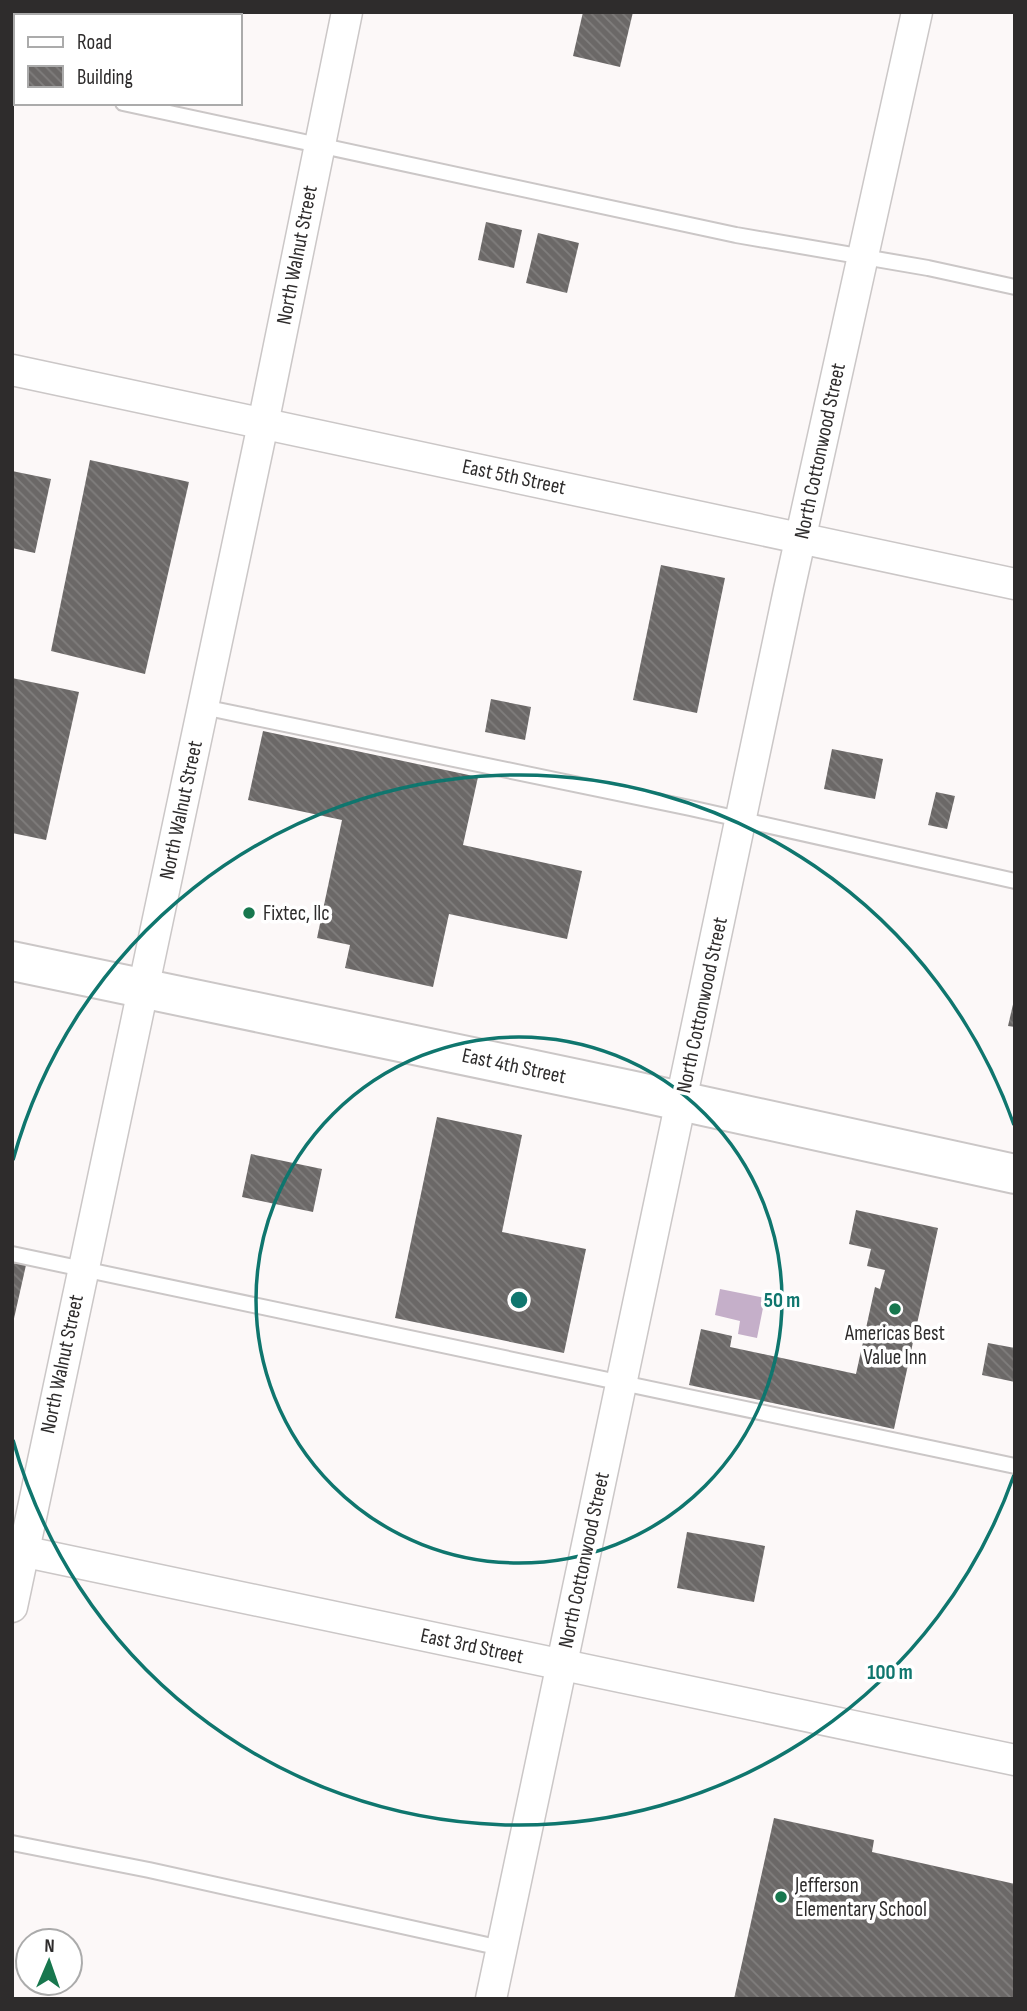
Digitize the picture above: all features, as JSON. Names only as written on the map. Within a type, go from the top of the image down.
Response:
[{"type":"main road","name":"East 4th Street","points":[[12,961],[682,1101],[1015,1174]]},
{"type":"street","name":"North Walnut Street","points":[[12,1607],[18,1550],[143,988],[347,12]]},
{"type":"street","name":"North Cottonwood Street","points":[[491,1999],[801,538],[917,12]]},
{"type":"street","name":"East 5th Street","points":[[12,370],[1015,584]]},
{"type":"street","name":"East 3rd Street","points":[[18,1550],[1015,1760]]},
{"type":"lane","points":[[132,105],[736,235],[928,268],[1015,287]]},
{"type":"lane","points":[[203,707],[741,820],[1015,881]]},
{"type":"lane","points":[[12,1254],[1015,1466]]},
{"type":"lane","points":[[12,1843],[149,1870],[501,1948]]},
{"type":"shaded area","points":[[720,1289],[765,1298],[757,1338],[738,1334],[740,1321],[715,1315]]},
{"type":"building","points":[[84,12],[176,12],[176,14]]},
{"type":"building","points":[[583,12],[633,12],[620,67],[573,56]]},
{"type":"building","points":[[486,222],[522,230],[514,268],[478,260]]},
{"type":"building","points":[[538,233],[579,243],[567,293],[526,283]]},
{"type":"building","points":[[90,460],[189,482],[145,674],[51,651]]},
{"type":"building","points":[[12,471],[51,479],[35,553],[12,548]]},
{"type":"building","points":[[661,565],[725,578],[697,713],[633,700]]},
{"type":"building","points":[[12,678],[79,692],[46,840],[12,833]]},
{"type":"building","points":[[491,699],[531,707],[525,740],[485,732]]},
{"type":"building","points":[[263,731],[478,777],[463,845],[582,871],[567,939],[449,914],[433,987],[345,968],[350,945],[317,938],[342,820],[248,800]]},
{"type":"building","points":[[832,749],[883,759],[875,799],[824,789]]},
{"type":"building","points":[[936,792],[955,796],[947,829],[928,825]]},
{"type":"building","points":[[1015,1000],[1015,1027],[1008,1026]]},
{"type":"building","points":[[437,1117],[522,1135],[502,1232],[586,1249],[564,1353],[395,1318]]},
{"type":"building","points":[[251,1154],[322,1169],[313,1212],[242,1197]]},
{"type":"building","name":"Americas Best Value Inn","points":[[856,1210],[938,1228],[894,1429],[689,1385],[701,1329],[732,1336],[730,1347],[856,1374],[875,1287],[880,1289],[885,1270],[867,1266],[871,1249],[849,1244]]},
{"type":"building","points":[[12,1263],[26,1265],[13,1323],[12,1323]]},
{"type":"building","points":[[988,1343],[1015,1348],[1015,1382],[982,1375]]},
{"type":"building","points":[[687,1532],[765,1546],[754,1602],[677,1588]]},
{"type":"building","points":[[774,1818],[874,1840],[872,1852],[1015,1884],[1015,1999],[734,1999]]},
{"type":"place","name":"Fixtec, llc","points":[[249,913]]},
{"type":"place","name":"Americas Best Value Inn","points":[[895,1309]]},
{"type":"place","name":"Jefferson Elementary School","points":[[781,1897]]}]
